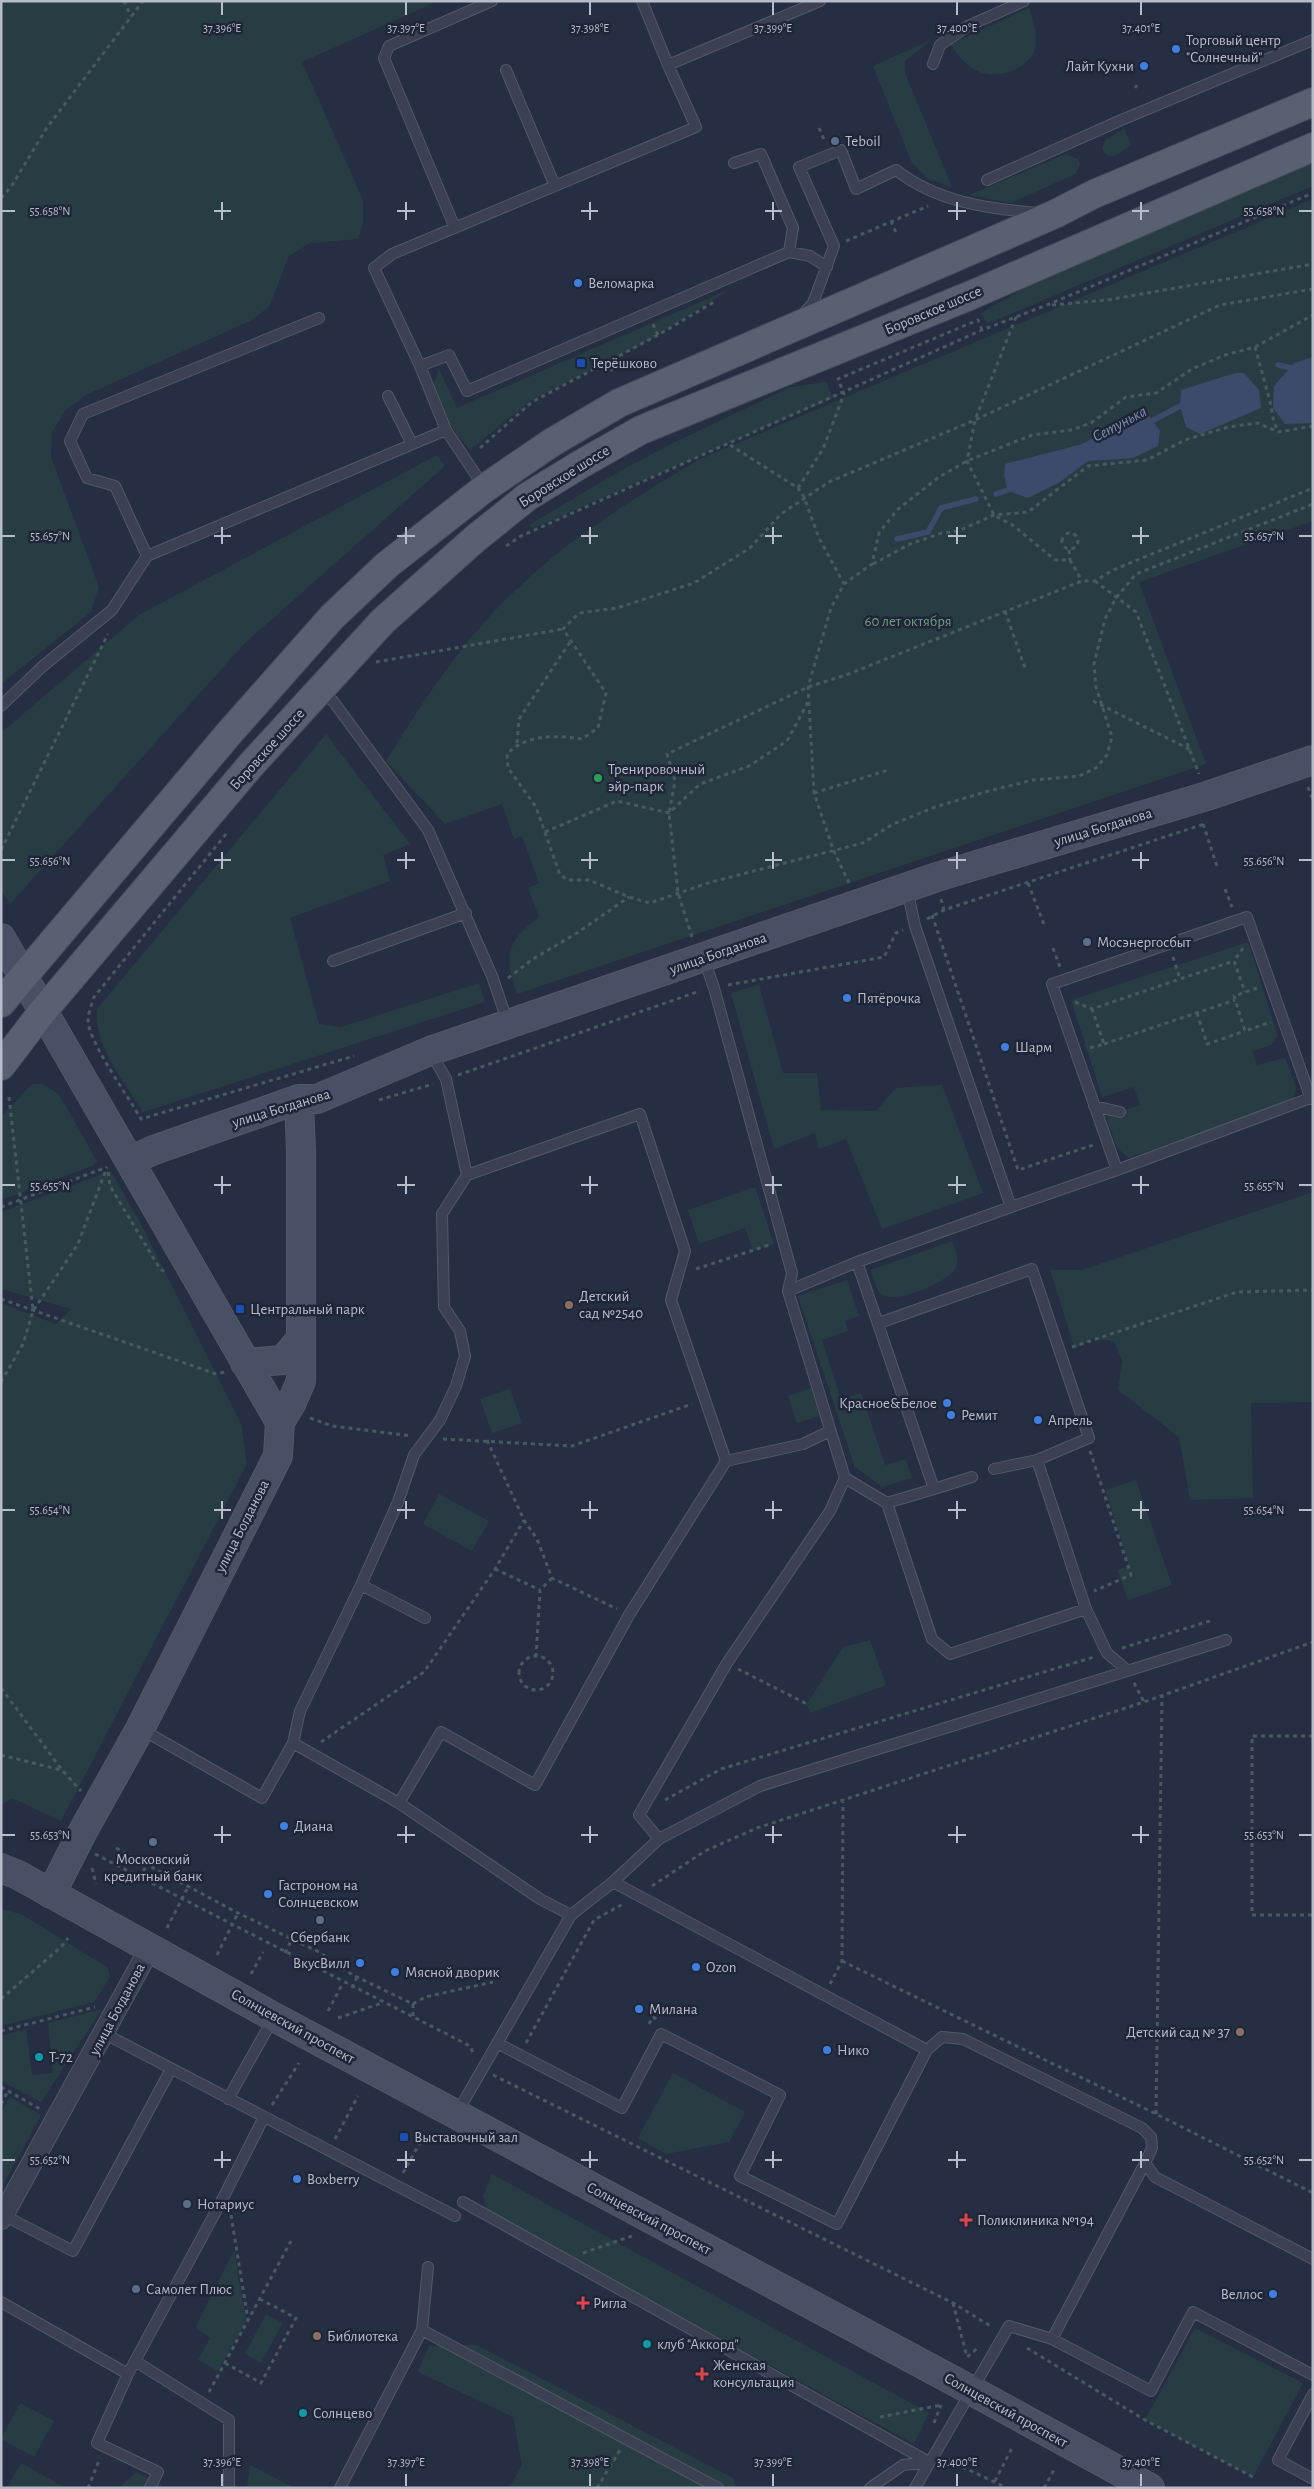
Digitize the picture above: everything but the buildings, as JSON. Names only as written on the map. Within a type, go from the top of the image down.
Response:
[{"type":"main road","points":[[1,1003],[225,739],[332,618],[387,564],[485,488],[551,443],[614,405],[1055,214],[1094,194],[1313,102]]},
{"type":"main road","name":"Боровское шоссе","points":[[1,1066],[43,1011],[252,765],[319,691],[403,602],[504,514],[552,481],[625,438],[969,296],[1313,147]]},
{"type":"street","name":"улица Богданова","points":[[119,1164],[298,1099],[317,1099],[430,1051],[508,1024],[699,950],[1207,796],[1312,768]]},
{"type":"street","points":[[1,938],[43,1011],[119,1164],[236,1367],[280,1422],[291,1404],[300,1381],[301,1152],[298,1099]]},
{"type":"street","points":[[236,1367],[283,1360],[301,1339]]},
{"type":"street","name":"улица Богданова","points":[[51,1894],[140,1728],[278,1456],[280,1422]]},
{"type":"street","name":"улица Богданова","points":[[1,1868],[18,1875],[150,1948],[105,2034],[2,2217]]},
{"type":"street","name":"Солнцевский проспект","points":[[150,1948],[274,2017],[1150,2488]]},
{"type":"lane","points":[[455,228],[384,58],[389,46],[492,1]]},
{"type":"lane","points":[[485,488],[446,430],[420,366],[374,268],[392,254],[696,127],[642,1]]},
{"type":"lane","points":[[668,65],[820,1]]},
{"type":"lane","points":[[934,64],[940,45],[968,26],[1024,1]]},
{"type":"lane","points":[[987,180],[1119,121],[1313,40]]},
{"type":"lane","points":[[506,70],[555,186]]},
{"type":"lane","points":[[784,331],[813,303],[834,246],[799,167],[841,150],[856,189],[896,170],[915,185],[948,198],[1002,210],[1055,214]]},
{"type":"lane","points":[[734,164],[761,154],[793,228],[789,252]]},
{"type":"lane","points":[[420,366],[449,355],[467,391],[789,252],[810,256],[827,267]]},
{"type":"lane","points":[[147,556],[115,486],[87,478],[70,441],[83,414],[320,318]]},
{"type":"lane","points":[[388,396],[412,444]]},
{"type":"lane","points":[[1,706],[43,666],[112,610],[147,556],[446,430]]},
{"type":"lane","points":[[319,691],[333,701],[428,830],[466,913],[496,988],[508,1024]]},
{"type":"lane","points":[[906,888],[915,926],[1011,1207]]},
{"type":"lane","points":[[333,961],[466,913]]},
{"type":"lane","points":[[788,1291],[857,1262],[1117,1170],[1312,1098],[1247,917],[1052,984],[1117,1170]]},
{"type":"lane","points":[[699,950],[714,988],[792,1273],[788,1291],[845,1478],[887,1503],[932,1639],[950,1654],[1086,1609]]},
{"type":"lane","points":[[430,1051],[446,1079],[467,1176]]},
{"type":"lane","points":[[1094,1106],[1120,1112]]},
{"type":"lane","points":[[140,1728],[262,1798],[293,1743],[300,1711],[362,1585],[398,1502],[414,1455],[440,1420],[456,1386],[465,1356],[460,1331],[444,1307],[442,1214],[467,1176],[640,1114],[685,1251],[671,1300],[726,1461]]},
{"type":"lane","points":[[857,1262],[934,1488]]},
{"type":"lane","points":[[879,1323],[1032,1269],[1089,1438],[1037,1460],[994,1469]]},
{"type":"lane","points":[[399,1803],[441,1732],[535,1785],[629,1614],[726,1461],[802,1444],[830,1431]]},
{"type":"lane","points":[[1037,1460],[1083,1595],[1086,1609],[1107,1653],[1127,1670]]},
{"type":"lane","points":[[887,1503],[972,1477]]},
{"type":"lane","points":[[659,1839],[639,1815],[727,1663],[830,1511],[845,1478]]},
{"type":"lane","points":[[362,1585],[425,1618]]},
{"type":"lane","points":[[456,2114],[571,1915],[612,1882],[659,1839],[760,1786],[1226,1640]]},
{"type":"lane","points":[[293,1743],[399,1803],[540,1899],[571,1915]]},
{"type":"lane","points":[[612,1882],[927,2050]]},
{"type":"lane","points":[[228,2099],[274,2017]]},
{"type":"lane","points":[[105,2034],[455,2216]]},
{"type":"lane","points":[[497,2043],[622,2108],[661,2034],[780,2095],[740,2176],[837,2224],[927,2050],[942,2037],[963,2039],[1142,2128],[1152,2137],[1152,2148],[1052,2339]]},
{"type":"lane","points":[[2,2217],[73,2251],[171,2069]]},
{"type":"lane","points":[[150,2488],[158,2472],[96,2443],[128,2374],[221,2202],[264,2117]]},
{"type":"lane","points":[[1145,2163],[1155,2177],[1313,2259]]},
{"type":"lane","points":[[463,2202],[870,2428],[932,2458]]},
{"type":"lane","points":[[340,2488],[422,2330],[428,2267]]},
{"type":"lane","points":[[1,2302],[128,2374]]},
{"type":"lane","points":[[915,2488],[970,2390],[1009,2326],[1052,2339],[1150,2391],[1193,2312],[1313,2375]]},
{"type":"lane","points":[[422,2330],[718,2488]]},
{"type":"lane","points":[[135,2361],[230,2420],[229,2488]]},
{"type":"lane","points":[[1313,2394],[1278,2460],[1313,2479]]},
{"type":"lane","points":[[870,2488],[903,2465],[932,2458]]},
{"type":"path","points":[[124,1],[131,16]]},
{"type":"path","points":[[1,198],[11,188],[46,129],[142,1]]},
{"type":"path","points":[[500,551],[521,536],[730,445],[982,330],[1047,305],[1313,193]]},
{"type":"path","points":[[834,246],[928,205]]},
{"type":"path","points":[[891,221],[898,235]]},
{"type":"path","points":[[1047,305],[1107,300],[1313,264]]},
{"type":"path","points":[[375,662],[563,629],[578,613],[617,608],[694,583],[750,548],[781,514],[829,482],[975,420],[1220,305],[1313,289]]},
{"type":"path","points":[[480,448],[532,402],[658,335],[717,300]]},
{"type":"path","points":[[872,564],[879,533],[897,510],[939,476],[967,461],[1032,435],[1071,430],[1091,423],[1126,397],[1156,393],[1192,369],[1224,355],[1255,347],[1313,316]]},
{"type":"path","points":[[1016,317],[975,420],[967,461],[994,516],[1014,526],[1055,560],[1070,560]]},
{"type":"path","points":[[798,488],[824,449],[844,394],[838,379],[978,320],[982,330]]},
{"type":"path","points":[[1255,347],[1274,423],[1279,432]]},
{"type":"path","points":[[607,361],[612,371]]},
{"type":"path","points":[[852,890],[833,849],[814,793],[808,702],[808,687],[831,608],[844,584],[872,564],[910,544],[942,533],[958,531],[994,516],[1028,512],[1088,466],[1147,460],[1185,440],[1228,428],[1257,423],[1279,432],[1313,426]]},
{"type":"path","points":[[730,445],[798,488],[804,497],[819,538],[844,584]]},
{"type":"path","points":[[699,950],[678,893],[669,813],[675,781],[667,754],[808,687],[846,675],[1082,581],[1095,581],[1113,570],[1138,559],[1313,488]]},
{"type":"path","points":[[563,629],[606,693],[598,728],[582,739],[565,737],[534,738],[517,744],[507,754],[508,768],[536,808],[560,875],[568,880],[589,880],[629,897],[650,903],[678,893],[833,849],[863,843],[892,824],[943,805],[1033,780],[1079,776],[1096,768],[1107,755],[1112,737],[1104,706],[1096,687],[1094,664],[1105,619],[1116,598],[1136,574],[1313,504]]},
{"type":"path","points":[[1071,532],[1077,536],[1078,542],[1075,548],[1069,550],[1063,546],[1061,540],[1065,534],[1071,532]]},
{"type":"path","points":[[1069,550],[1070,560],[1082,581]]},
{"type":"path","points":[[1095,581],[1136,612],[1199,774]]},
{"type":"path","points":[[1006,611],[1025,668]]},
{"type":"path","points":[[1,850],[108,634]]},
{"type":"path","points":[[517,744],[519,719],[570,642]]},
{"type":"path","points":[[1093,701],[1190,750]]},
{"type":"path","points":[[669,813],[700,784],[749,766],[788,741],[808,702]]},
{"type":"path","points":[[1312,768],[1308,787],[1313,800]]},
{"type":"path","points":[[814,793],[888,770]]},
{"type":"path","points":[[1299,791],[1308,787]]},
{"type":"path","points":[[545,832],[618,801],[669,813]]},
{"type":"path","points":[[371,1102],[446,1079],[705,989],[884,957],[896,933],[915,926],[932,915],[1215,820]]},
{"type":"path","points":[[1203,824],[1218,868]]},
{"type":"path","points":[[226,833],[94,997],[90,1008],[88,1026],[95,1041],[141,1119],[350,1057]]},
{"type":"path","points":[[1028,884],[1045,927]]},
{"type":"path","points":[[496,988],[533,959],[577,934],[629,897]]},
{"type":"path","points":[[932,915],[1018,1170],[1106,1141]]},
{"type":"path","points":[[1168,944],[1180,979]]},
{"type":"path","points":[[1053,948],[1062,973]]},
{"type":"path","points":[[1056,995],[1092,1008],[1234,961]]},
{"type":"path","points":[[1246,1031],[1234,996],[1270,983]]},
{"type":"path","points":[[1076,1053],[1235,1000]]},
{"type":"path","points":[[1092,1008],[1104,1044]]},
{"type":"path","points":[[1197,1013],[1207,1044],[1282,1018]]},
{"type":"path","points":[[9,1097],[19,1200],[33,1310]]},
{"type":"path","points":[[1,1207],[119,1164]]},
{"type":"path","points":[[119,1164],[110,1186],[160,1269],[168,1274]]},
{"type":"path","points":[[1,1382],[23,1344],[33,1310],[78,1244],[119,1164]]},
{"type":"path","points":[[696,1269],[774,1244]]},
{"type":"path","points":[[1060,1352],[1237,1292],[1313,1290]]},
{"type":"path","points":[[1,1300],[216,1374],[236,1367]]},
{"type":"path","points":[[308,1418],[332,1426],[426,1438],[572,1446],[705,1400]]},
{"type":"path","points":[[1083,1595],[1131,1575],[1086,1438]]},
{"type":"path","points":[[487,1440],[524,1520],[537,1538],[552,1578],[629,1614]]},
{"type":"path","points":[[308,1751],[424,1672],[495,1569],[524,1520]]},
{"type":"path","points":[[495,1569],[540,1590]]},
{"type":"path","points":[[536,1657],[540,1590],[552,1578]]},
{"type":"path","points":[[639,1815],[721,1769],[1213,1620]]},
{"type":"path","points":[[757,1828],[843,1802],[1144,1702],[1313,1642]]},
{"type":"path","points":[[529,1656],[536,1657],[543,1657],[549,1662],[553,1675],[545,1687],[538,1690],[525,1686],[518,1674],[523,1661],[529,1656]]},
{"type":"path","points":[[727,1663],[807,1704]]},
{"type":"path","points":[[1127,1670],[1144,1702]]},
{"type":"path","points":[[1,1688],[62,1770],[82,1791]]},
{"type":"path","points":[[1156,2114],[1162,1695]]},
{"type":"path","points":[[1313,1736],[1252,1736],[1252,1915],[1313,1915]]},
{"type":"path","points":[[1,1755],[62,1770]]},
{"type":"path","points":[[824,1995],[842,1961],[843,1802]]},
{"type":"path","points":[[116,1848],[238,1913],[321,1953],[335,1965],[413,2004]]},
{"type":"path","points":[[94,1854],[352,1988],[470,2046],[482,2069],[953,2303],[1145,2420],[1253,2478]]},
{"type":"path","points":[[140,1878],[147,1865]]},
{"type":"path","points":[[167,1928],[188,1887]]},
{"type":"path","points":[[217,1955],[238,1913]]},
{"type":"path","points":[[1,1999],[62,1946],[68,1938]]},
{"type":"path","points":[[285,1953],[292,1939]]},
{"type":"path","points":[[251,1974],[262,1952]]},
{"type":"path","points":[[842,1961],[1313,2193]]},
{"type":"path","points":[[352,1988],[357,1977]]},
{"type":"path","points":[[413,2004],[425,1997],[493,1982]]},
{"type":"path","points":[[328,2011],[343,1983]]},
{"type":"path","points":[[338,2018],[383,2003]]},
{"type":"path","points":[[413,2004],[414,2019]]},
{"type":"path","points":[[1,2031],[99,2006]]},
{"type":"path","points":[[264,2117],[298,2063]]},
{"type":"path","points":[[1,2087],[45,2112]]},
{"type":"path","points":[[1,2104],[8,2091]]},
{"type":"path","points":[[329,2150],[358,2096]]},
{"type":"path","points":[[397,2186],[426,2132]]},
{"type":"path","points":[[230,2207],[248,2320]]},
{"type":"path","points":[[566,2260],[632,2236]]},
{"type":"path","points":[[203,2402],[291,2241]]},
{"type":"path","points":[[225,2363],[261,2383],[296,2318],[260,2299]]},
{"type":"path","points":[[953,2303],[967,2357]]},
{"type":"path","points":[[870,2428],[876,2418],[941,2405],[932,2428]]},
{"type":"path","points":[[597,2488],[626,2439]]},
{"type":"path","points":[[88,2488],[105,2447]]},
{"type":"path","points":[[995,2481],[1012,2448]]},
{"type":"path","points":[[932,2458],[995,2481],[1008,2488]]},
{"type":"path","points":[[1044,2488],[1054,2470]]},
{"type":"green space","points":[[1,1],[438,1],[302,62],[363,200],[363,223],[358,239],[310,243],[289,256],[269,307],[250,321],[86,395],[65,411],[52,432],[51,457],[99,587],[91,612],[1,684]]},
{"type":"green space","points":[[1029,8],[1036,44],[1031,57],[1021,66],[1000,74],[981,72],[964,62],[951,44]]},
{"type":"green space","points":[[931,40],[905,61],[905,73],[952,187],[928,179],[912,163],[873,66]]},
{"type":"green space","points":[[1124,128],[1131,145],[1115,155],[1108,155],[1102,147],[1106,140]]},
{"type":"green space","points":[[1066,154],[1078,159],[1080,165],[1075,174],[1011,203],[969,195]]},
{"type":"green space","points":[[1313,159],[1313,186],[987,324],[981,313],[1039,280]]},
{"type":"green space","name":"60 лет октября","points":[[1313,199],[1313,521],[1139,582],[1206,764],[517,994],[510,970],[510,951],[519,935],[539,917],[528,888],[539,883],[522,836],[514,839],[502,804],[445,824],[386,761],[446,670],[480,628],[517,589],[583,534],[629,502],[702,458]]},
{"type":"green space","points":[[732,288],[653,338],[530,401],[470,450],[447,419],[438,401],[434,384],[439,369],[457,408]]},
{"type":"green space","points":[[826,382],[833,398],[533,528],[529,525],[620,471],[673,443],[791,387]]},
{"type":"green space","points":[[437,455],[445,466],[245,643],[10,904],[1,890],[1,733],[139,615]]},
{"type":"green space","points":[[326,734],[410,844],[383,855],[390,881],[290,918],[319,1024],[341,1027],[479,983],[485,1002],[143,1112],[119,1076],[105,1049],[97,1022],[97,1009]]},
{"type":"green space","points":[[1248,942],[1278,1036],[1271,1045],[1252,1051],[1257,1065],[1285,1058],[1296,1088],[1293,1101],[1129,1158],[1117,1148],[1106,1116],[1140,1105],[1134,1087],[1102,1097],[1071,1000]]},
{"type":"green space","points":[[759,985],[783,1073],[817,1073],[821,1110],[876,1111],[896,1088],[942,1085],[983,1193],[882,1229],[846,1139],[819,1149],[815,1133],[774,1149],[731,993]]},
{"type":"green space","points":[[32,1084],[42,1084],[58,1093],[97,1161],[92,1166],[1,1200],[1,1117]]},
{"type":"green space","points":[[111,1171],[142,1226],[241,1424],[247,1464],[61,1821],[12,1798],[1,1805],[1,1303],[56,1324],[71,1309],[1,1289],[1,1212]]},
{"type":"green space","points":[[755,1187],[774,1244],[753,1251],[745,1228],[699,1244],[688,1210]]},
{"type":"green space","points":[[1313,1192],[1313,1402],[1251,1403],[1253,1498],[1190,1500],[1179,1437],[1118,1390],[1122,1361],[1114,1341],[1092,1339],[1075,1349],[1050,1270],[1082,1270]]},
{"type":"green space","points":[[952,1241],[957,1254],[957,1265],[951,1274],[931,1286],[907,1295],[885,1296],[879,1292],[871,1270]]},
{"type":"green space","points":[[847,1280],[859,1316],[845,1321],[848,1331],[822,1340],[841,1400],[861,1393],[885,1465],[906,1459],[912,1478],[882,1487],[855,1467],[798,1296]]},
{"type":"green space","points":[[811,1388],[820,1416],[797,1423],[788,1396]]},
{"type":"green space","points":[[510,1389],[522,1423],[492,1433],[480,1399]]},
{"type":"green space","points":[[1136,1480],[1172,1585],[1128,1600],[1117,1570],[1129,1566],[1106,1490]]},
{"type":"green space","points":[[439,1494],[489,1521],[472,1551],[423,1524]]},
{"type":"green space","points":[[870,1640],[886,1685],[810,1713],[807,1704],[843,1647]]},
{"type":"green space","points":[[1,1909],[21,1914],[108,1968],[110,1977],[94,2002],[1,2026]]},
{"type":"green space","points":[[102,2009],[41,2102],[1,2081],[1,2036],[26,2029],[32,2075],[53,2073],[48,2023]]},
{"type":"green space","points":[[673,2073],[745,2112],[729,2142],[666,2154],[638,2138]]},
{"type":"green space","points":[[10,2097],[41,2115],[1,2189],[1,2112]]},
{"type":"green space","points":[[492,2174],[929,2413],[914,2444],[487,2211],[483,2196]]},
{"type":"green space","points":[[234,2251],[246,2321],[218,2371],[198,2360],[210,2338],[196,2327]]},
{"type":"green space","points":[[266,2314],[283,2323],[261,2363],[245,2354]]},
{"type":"green space","points":[[1195,2328],[1303,2383],[1253,2477],[1145,2420]]},
{"type":"green space","points":[[477,2345],[733,2478],[736,2488],[509,2488],[522,2465],[513,2417],[418,2372],[429,2346]]},
{"type":"green space","points":[[20,2403],[54,2421],[34,2457],[1,2439]]},
{"type":"green space","points":[[21,2463],[66,2488],[7,2488]]},
{"type":"green space","points":[[250,2465],[295,2488],[247,2488]]},
{"type":"green space","points":[[136,2472],[162,2485],[161,2488],[119,2488]]},
{"type":"water","points":[[1313,357],[1313,423],[1285,424],[1273,408],[1274,386],[1294,363]]},
{"type":"water","points":[[1235,373],[1244,373],[1259,390],[1261,408],[1200,434],[1186,427],[1180,406],[1181,390]]},
{"type":"water","points":[[1148,414],[1160,431],[1158,446],[1133,458],[1088,461],[1060,482],[1028,498],[1008,491],[1004,475],[1005,464],[1082,444],[1130,419]]},
{"type":"waterway","name":"Сетунька","points":[[1278,365],[1296,369]]},
{"type":"waterway","name":"Сетунька","points":[[1148,423],[1180,406],[1186,405]]},
{"type":"waterway","name":"Сетунька","points":[[996,494],[1014,488]]},
{"type":"waterway","name":"Сетунька","points":[[897,539],[928,532],[941,508],[976,499]]},
{"type":"place","name":"Торговый центр \"Солнечный\"","points":[[1176,49]]},
{"type":"place","name":"Лайт Кухни","points":[[1144,66]]},
{"type":"place","name":"Teboil","points":[[835,141]]},
{"type":"place","name":"Веломарка","points":[[578,283]]},
{"type":"place","name":"Терёшково","points":[[581,363]]},
{"type":"place","name":"Тренировочный эйр-парк","points":[[598,778]]},
{"type":"place","name":"Мосэнергосбыт","points":[[1087,942]]},
{"type":"place","name":"Пятёрочка","points":[[847,998]]},
{"type":"place","name":"Шарм","points":[[1005,1047]]},
{"type":"place","name":"Детский сад №2540","points":[[569,1305]]},
{"type":"place","name":"Центральный парк","points":[[240,1309]]},
{"type":"place","name":"Красное&Белое","points":[[947,1403]]},
{"type":"place","name":"Ремит","points":[[951,1415]]},
{"type":"place","name":"Апрель","points":[[1038,1420]]},
{"type":"place","name":"Диана","points":[[284,1826]]},
{"type":"place","name":"Московский кредитный банк","points":[[153,1842]]},
{"type":"place","name":"Гастроном на Солнцевском","points":[[268,1894]]},
{"type":"place","name":"Сбербанк","points":[[320,1920]]},
{"type":"place","name":"ВкусВилл","points":[[360,1963]]},
{"type":"place","name":"Ozon","points":[[696,1967]]},
{"type":"place","name":"Мясной дворик","points":[[395,1972]]},
{"type":"place","name":"Милана","points":[[639,2009]]},
{"type":"place","name":"Детский сад № 37","points":[[1240,2032]]},
{"type":"place","name":"Нико","points":[[827,2050]]},
{"type":"place","name":"Т-72","points":[[39,2057]]},
{"type":"place","name":"Выставочный зал","points":[[404,2137]]},
{"type":"place","name":"Boxberry","points":[[297,2179]]},
{"type":"place","name":"Нотариус","points":[[187,2204]]},
{"type":"place","name":"Поликлиника №194","points":[[966,2220]]},
{"type":"place","name":"Самолет Плюс","points":[[136,2289]]},
{"type":"place","name":"Веллос","points":[[1273,2294]]},
{"type":"place","name":"Ригла","points":[[583,2303]]},
{"type":"place","name":"Библиотека","points":[[317,2336]]},
{"type":"place","name":"клуб \"Аккорд\"","points":[[647,2344]]},
{"type":"place","name":"Женская консультация","points":[[702,2374]]},
{"type":"place","name":"Солнцево","points":[[303,2413]]}]
